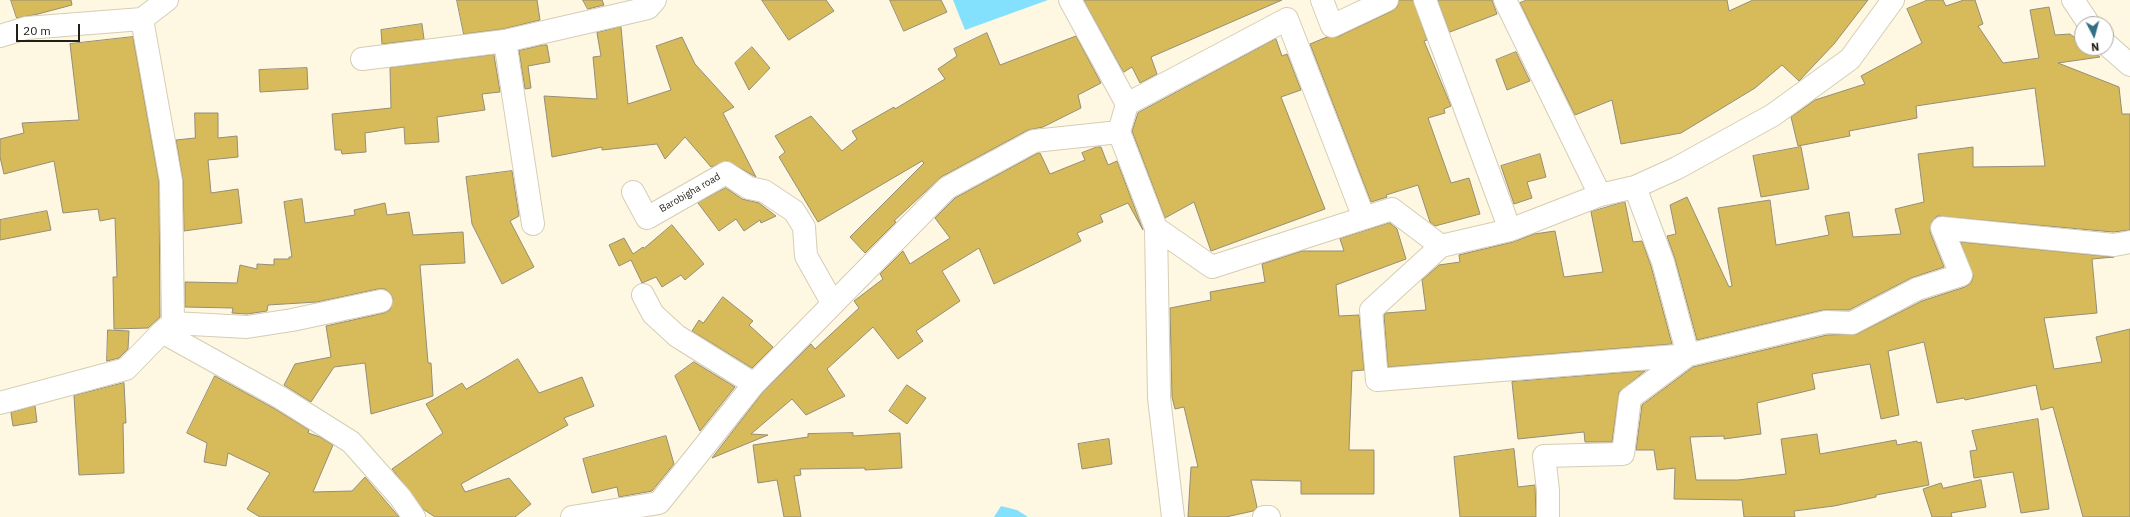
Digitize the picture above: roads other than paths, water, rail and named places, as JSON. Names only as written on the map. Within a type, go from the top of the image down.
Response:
[{"type":"street","points":[[0,36],[26,28],[142,19],[167,0]]},
{"type":"street","points":[[362,59],[505,40],[648,8],[655,0]]},
{"type":"street","points":[[1070,0],[1126,104],[1119,132],[1156,228],[1159,398],[1173,517]]},
{"type":"street","points":[[1322,0],[1332,26],[1387,0]]},
{"type":"street","points":[[1425,0],[1510,230]]},
{"type":"street","points":[[1505,0],[1600,196]]},
{"type":"street","points":[[1894,0],[1850,59],[1772,114],[1677,168],[1635,187],[1600,196],[1510,230],[1441,246],[1371,310],[1377,380],[1688,355],[1826,322],[1852,323],[1917,288],[1961,275],[1942,228],[2114,244],[2130,242]]},
{"type":"street","points":[[2073,0],[2084,16]]},
{"type":"street","points":[[142,19],[171,181],[168,328]]},
{"type":"street","points":[[1126,104],[1287,19],[1364,218]]},
{"type":"street","points":[[505,40],[533,224]]},
{"type":"street","points":[[2114,51],[2130,65]]},
{"type":"street","points":[[572,517],[659,503],[754,384],[947,188],[1034,141],[1119,132]]},
{"type":"street","name":"Barobigha road","points":[[633,192],[647,218],[726,173],[749,188],[764,191],[794,211],[804,227],[806,256],[833,304]]},
{"type":"street","points":[[1635,187],[1663,262],[1688,355]]},
{"type":"street","points":[[1156,228],[1212,268],[1392,209],[1441,246]]},
{"type":"street","points":[[643,295],[653,314],[677,336],[754,384]]},
{"type":"street","points":[[0,403],[126,369],[168,328],[247,327],[292,320],[381,301]]},
{"type":"street","points":[[168,328],[351,442],[400,497],[414,517]]},
{"type":"street","points":[[1548,517],[1548,490],[1544,456],[1622,454],[1630,398],[1688,355]]},
{"type":"street","points":[[1264,517],[1269,517]]},
{"type":"water","points":[[953,0],[1048,0],[965,30]]},
{"type":"water","points":[[1001,506],[1017,510],[1028,517],[994,517]]}]
